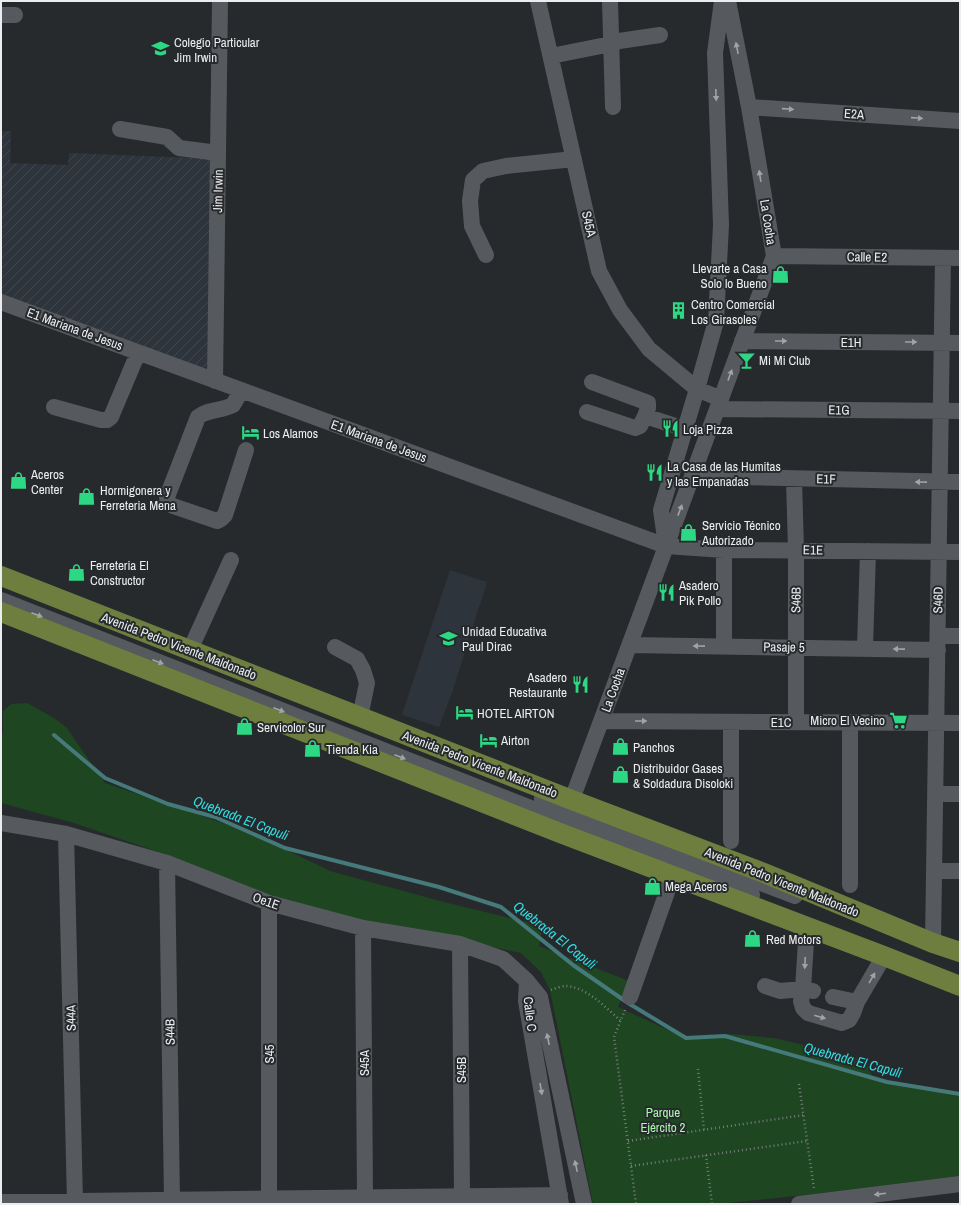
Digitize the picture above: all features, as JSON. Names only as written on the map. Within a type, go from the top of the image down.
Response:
[{"type":"main road","name":"Avenida Pedro Vicente Maldonado","points":[[1,576],[360,717],[566,816],[673,875],[960,986]]},
{"type":"main road","name":"Avenida Pedro Vicente Maldonado","points":[[1,612],[566,816],[770,876],[960,952]]},
{"type":"street","name":"Jim Irwin","points":[[215,381],[220,1]]},
{"type":"street","name":"S45A","points":[[538,1],[600,271],[620,310],[649,349],[697,389],[719,404]]},
{"type":"street","points":[[610,1],[613,108]]},
{"type":"street","name":"La Cocha","points":[[666,546],[661,510],[716,321],[721,225],[715,53],[722,1]]},
{"type":"street","name":"La Cocha","points":[[566,816],[774,256],[749,107],[728,1]]},
{"type":"street","points":[[551,56],[611,44],[619,41],[660,35]]},
{"type":"street","name":"E2A","points":[[749,107],[960,121]]},
{"type":"street","points":[[120,129],[167,137],[179,148],[218,153]]},
{"type":"street","points":[[486,255],[472,226],[470,201],[473,180],[483,170],[506,166],[574,159]]},
{"type":"street","name":"Calle E2","points":[[774,256],[960,258]]},
{"type":"street","name":"S46D","points":[[933,942],[944,258]]},
{"type":"street","name":"E1 Mariana de Jesus","points":[[1,302],[666,546]]},
{"type":"street","name":"E1H","points":[[742,341],[960,343]]},
{"type":"street","points":[[54,407],[101,420],[107,420],[111,417],[138,353]]},
{"type":"street","points":[[587,412],[635,428],[640,426],[648,408],[648,404],[643,400],[592,382]]},
{"type":"street","points":[[241,391],[233,405],[219,410],[202,413],[198,417],[167,496],[168,502],[173,506],[217,521],[221,519],[225,515],[246,450]]},
{"type":"street","name":"E1G","points":[[719,404],[960,411]]},
{"type":"street","points":[[645,416],[685,429]]},
{"type":"street","name":"E1F","points":[[692,476],[960,482]]},
{"type":"street","name":"S46B","points":[[794,479],[796,550],[796,722]]},
{"type":"street","name":"E1E","points":[[666,546],[724,550],[960,552]]},
{"type":"street","points":[[724,550],[724,646]]},
{"type":"street","points":[[865,648],[868,551]]},
{"type":"street","points":[[190,650],[231,560]]},
{"type":"street","points":[[1,585],[960,978]]},
{"type":"street","points":[[1,600],[566,816],[834,911],[960,962]]},
{"type":"street","name":"Pasaje 5","points":[[630,645],[865,648],[938,643],[960,636]]},
{"type":"street","points":[[335,647],[357,659],[363,670],[367,683],[360,717]]},
{"type":"street","name":"E1C","points":[[602,721],[960,723]]},
{"type":"street","points":[[731,722],[731,841]]},
{"type":"street","points":[[850,722],[850,885]]},
{"type":"street","points":[[936,794],[960,794]]},
{"type":"street","name":"Oe1E","points":[[1,823],[66,834],[167,863],[269,903],[363,928],[460,944],[503,960],[527,981]]},
{"type":"street","name":"S44A","points":[[66,834],[75,1201]]},
{"type":"street","name":"S44B","points":[[167,863],[172,1200]]},
{"type":"street","points":[[934,871],[960,872]]},
{"type":"street","points":[[630,997],[673,875]]},
{"type":"street","name":"S45","points":[[269,903],[269,1201]]},
{"type":"street","points":[[806,926],[808,990],[801,1001],[808,1013],[842,1023],[849,1020],[884,956]]},
{"type":"street","name":"S45A","points":[[363,928],[365,1197]]},
{"type":"street","name":"S45B","points":[[460,944],[462,1196]]},
{"type":"street","name":"Calle C","points":[[527,981],[540,997],[584,1204]]},
{"type":"street","name":"Calle C","points":[[527,981],[526,1001],[560,1199]]},
{"type":"street","points":[[765,986],[780,991],[808,990]]},
{"type":"street","points":[[833,997],[858,1002]]},
{"type":"street","points":[[807,1203],[908,1197],[960,1184]]},
{"type":"street","points":[[1,1202],[172,1200],[269,1201],[365,1197],[462,1196],[560,1199]]},
{"type":"path","points":[[540,997],[550,990],[565,986],[577,988],[592,997],[621,1021]]},
{"type":"path","points":[[623,1015],[614,1037],[636,1204]]},
{"type":"path","points":[[698,1069],[704,1130]]},
{"type":"path","points":[[799,1084],[807,1142],[807,1203]]},
{"type":"path","points":[[628,1141],[804,1115]]},
{"type":"path","points":[[631,1166],[807,1142]]},
{"type":"path","points":[[706,1155],[712,1204]]},
{"type":"shaded area","points":[[1,131],[11,131],[10,163],[68,165],[69,153],[218,159],[215,381],[1,302]]},
{"type":"shaded area","name":"Unidad Educativa Paul Dirac","points":[[450,570],[487,582],[452,693],[439,727],[402,715]]},
{"type":"green space","name":"Parque Ejército 2","points":[[27,703],[54,718],[66,727],[105,783],[252,833],[330,871],[444,902],[543,926],[539,946],[629,981],[618,1007],[686,1038],[730,1034],[774,1038],[866,1060],[873,1078],[960,1094],[960,1176],[718,1204],[593,1204],[550,990],[541,972],[521,953],[366,921],[272,899],[170,856],[74,823],[1,803],[1,734],[3,733],[3,711],[11,704]]},
{"type":"waterway","name":"Quebrada El Capuli","points":[[54,735],[105,778],[168,804],[215,817],[285,848],[439,887],[501,907],[573,965],[628,1003],[686,1038],[725,1036],[887,1082],[960,1094]]},
{"type":"place","name":"Colegio Particular Jim Irwin","points":[[161,49]]},
{"type":"place","name":"Llevarte a Casa Solo lo Bueno","points":[[780,275]]},
{"type":"place","name":"Centro Comercial Los Girasoles","points":[[678,311]]},
{"type":"place","name":"Mi Mi Club","points":[[746,360]]},
{"type":"place","name":"Loja Pizza","points":[[670,429]]},
{"type":"place","name":"Los Alamos","points":[[250,433]]},
{"type":"place","name":"La Casa de las Humitas y las Empanadas","points":[[654,473]]},
{"type":"place","name":"Aceros Center","points":[[18,481]]},
{"type":"place","name":"Hormigonera y Ferreteria Mena","points":[[87,497]]},
{"type":"place","name":"Servicio Técnico Autorizado","points":[[689,532]]},
{"type":"place","name":"Ferreteria El Constructor","points":[[77,572]]},
{"type":"place","name":"Asadero Pik Pollo","points":[[666,592]]},
{"type":"place","name":"Unidad Educativa Paul Dirac","points":[[449,638]]},
{"type":"place","name":"Asadero Restaurante","points":[[580,684]]},
{"type":"place","name":"HOTEL AIRTON","points":[[464,713]]},
{"type":"place","name":"Micro El Vecino","points":[[898,720]]},
{"type":"place","name":"Servicolor Sur","points":[[244,727]]},
{"type":"place","name":"Airton","points":[[488,740]]},
{"type":"place","name":"Panchos","points":[[620,747]]},
{"type":"place","name":"Tienda Kia","points":[[313,749]]},
{"type":"place","name":"Distribuidor Gases & Soldadura Disoloki","points":[[620,775]]},
{"type":"place","name":"Mega Aceros","points":[[652,886]]},
{"type":"place","name":"Red Motors","points":[[753,939]]}]
